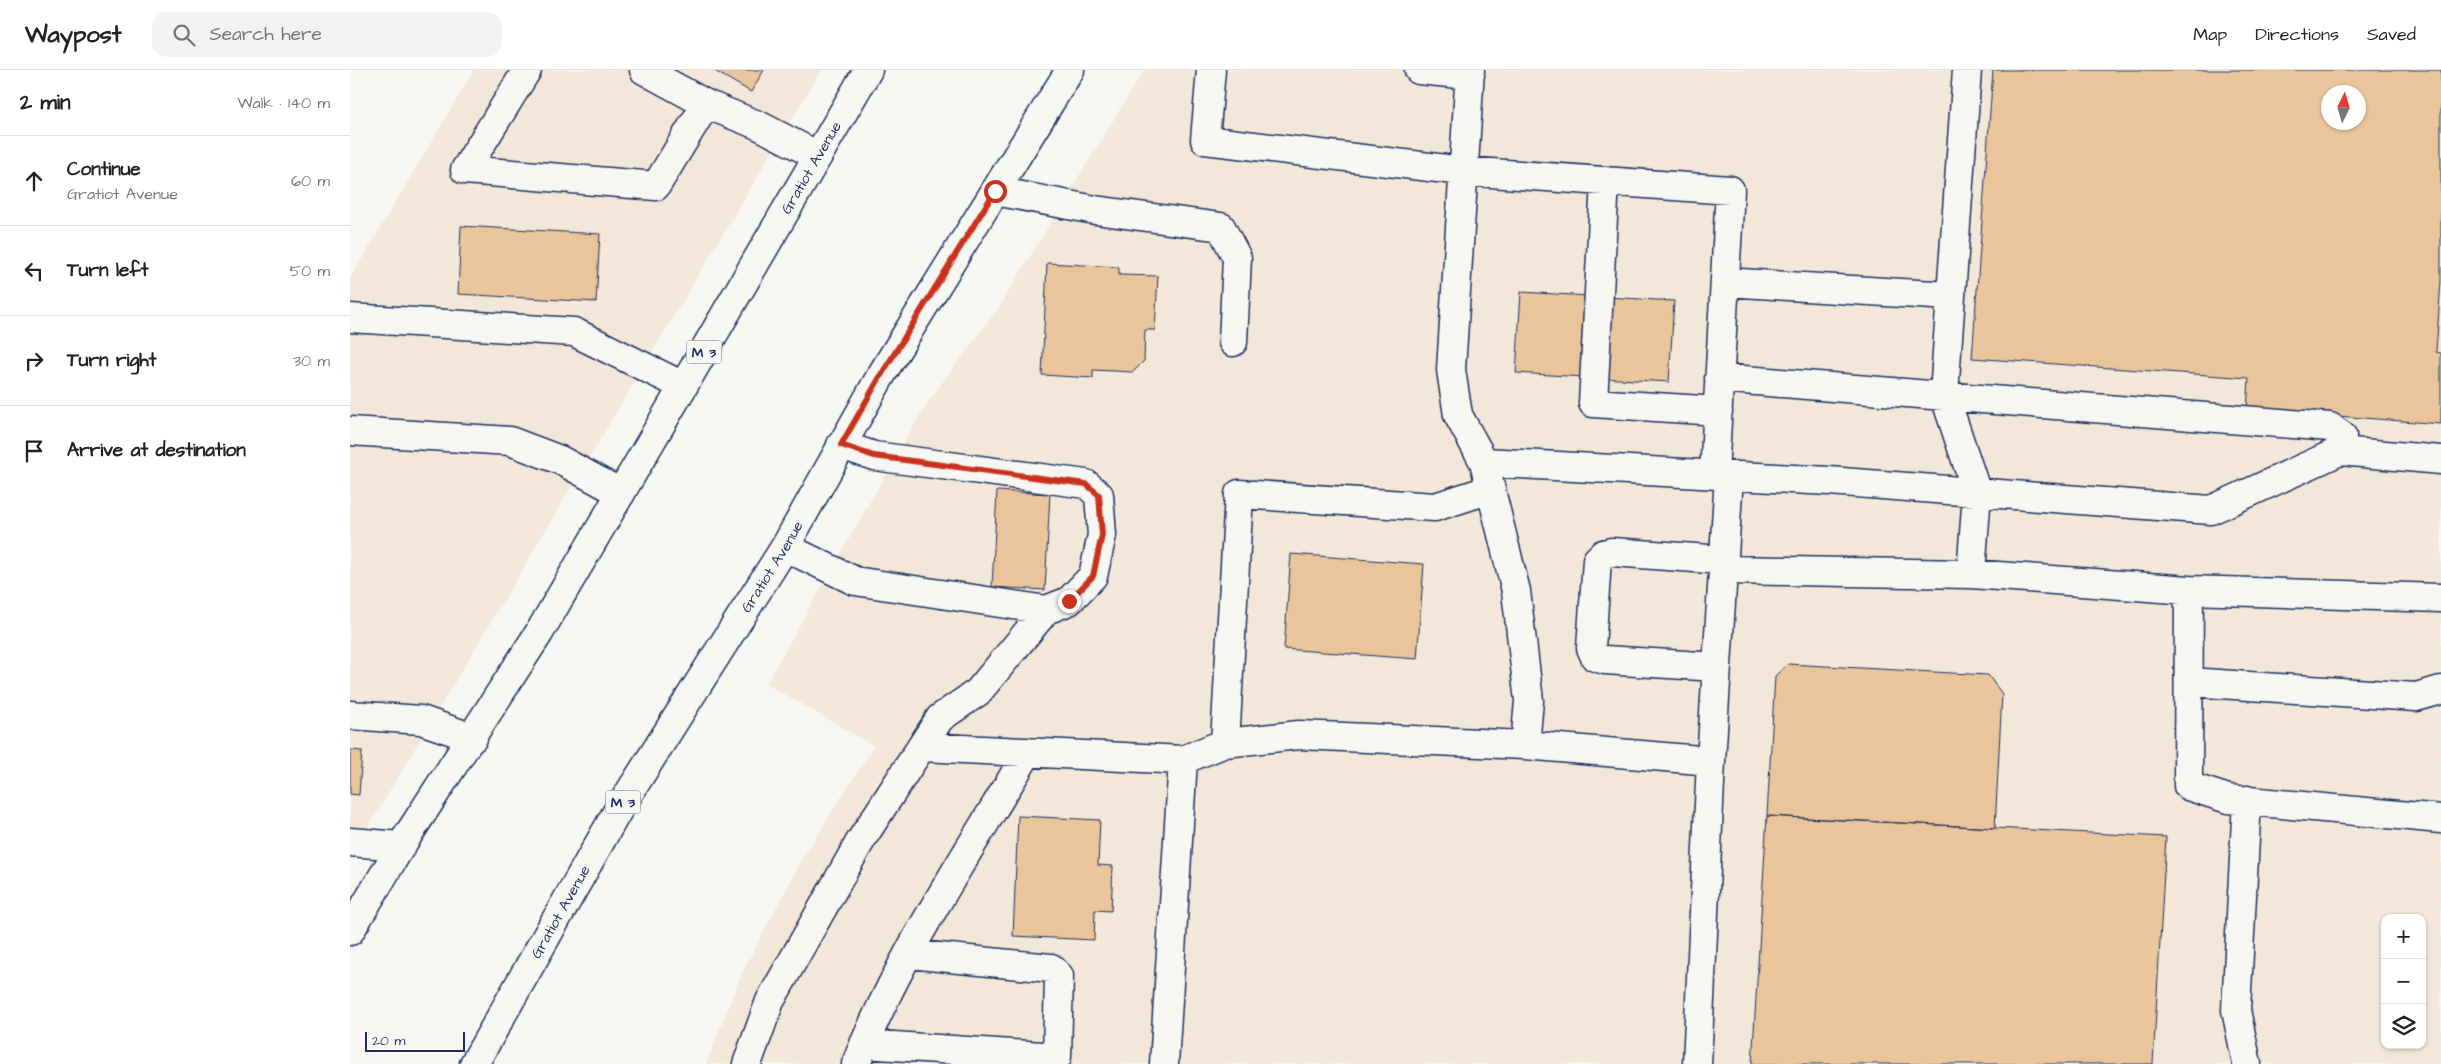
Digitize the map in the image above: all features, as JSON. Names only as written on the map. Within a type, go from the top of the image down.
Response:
[{"type":"main road","points":[[527,70],[465,170],[656,186],[706,104]]},
{"type":"main road","points":[[644,70],[706,104],[760,126],[818,156]]},
{"type":"main road","name":"Gratiot Avenue","points":[[350,930],[401,846],[473,738],[539,633],[868,70]]},
{"type":"main road","name":"Gratiot Avenue","points":[[474,1064],[617,812],[785,547],[880,377],[1070,70]]},
{"type":"main road","points":[[1211,70],[1205,140],[1462,171],[1730,190],[1718,411],[1723,565],[1711,761],[1697,1064]]},
{"type":"main road","points":[[1419,70],[1470,72],[1462,171],[1451,370],[1458,414],[1484,462],[1516,591],[1529,701],[1525,745]]},
{"type":"main road","points":[[1967,70],[1944,394],[1976,493],[1971,574]]},
{"type":"main road","points":[[1605,181],[1593,403],[1718,411]]},
{"type":"main road","points":[[995,191],[1095,210],[1221,227],[1237,258],[1232,342]]},
{"type":"main road","points":[[1725,282],[1950,296]]},
{"type":"main road","points":[[350,318],[574,332],[683,386]]},
{"type":"main road","points":[[1719,378],[1944,394],[2330,427],[2342,436],[2340,451]]},
{"type":"main road","points":[[350,432],[510,441],[560,460],[621,493]]},
{"type":"main road","points":[[748,1064],[770,1002],[861,840],[940,718],[978,692],[1046,610],[1069,601],[1093,576],[1102,535],[1099,495],[1086,484],[874,456],[841,445]]},
{"type":"main road","points":[[1484,462],[1721,475],[2211,510],[2340,451],[2441,460]]},
{"type":"main road","points":[[1226,743],[1239,494],[1435,507],[1491,489]]},
{"type":"main road","points":[[785,547],[855,581],[1046,610]]},
{"type":"main road","points":[[1716,667],[1605,660],[1595,656],[1591,648],[1597,560],[1603,554],[1612,552],[1723,565],[1971,574],[2189,590],[2441,598]]},
{"type":"main road","points":[[2189,590],[2188,786],[2228,799],[2441,819]]},
{"type":"main road","points":[[2188,682],[2416,697],[2441,690]]},
{"type":"main road","points":[[350,715],[420,720],[473,738]]},
{"type":"main road","points":[[922,747],[1183,760],[1226,743],[1300,735],[1525,745],[1711,761]]},
{"type":"main road","points":[[909,954],[1050,968],[1059,976],[1057,1061],[860,1054],[872,1024],[909,954],[1028,752]]},
{"type":"main road","points":[[1164,1064],[1183,760]]},
{"type":"main road","points":[[2247,800],[2236,1010],[2247,1064]]},
{"type":"main road","points":[[350,842],[401,846]]},
{"type":"shaded area","points":[[474,70],[821,70],[350,857],[350,279]]},
{"type":"shaded area","points":[[1144,70],[2441,70],[2441,1064],[706,1064],[742,973],[802,859],[874,746],[766,684],[915,423],[939,387],[998,309]]},
{"type":"building","points":[[713,70],[764,70],[751,92]]},
{"type":"building","points":[[1993,70],[2441,70],[2441,281],[2436,352],[2441,353],[2441,424],[2247,409],[2249,378],[1972,358]]},
{"type":"building","points":[[461,226],[600,234],[596,302],[458,294]]},
{"type":"building","points":[[1047,263],[1119,267],[1119,275],[1158,276],[1155,330],[1145,330],[1144,361],[1133,372],[1093,370],[1093,378],[1042,375]]},
{"type":"building","points":[[1521,292],[1674,301],[1669,382],[1516,373]]},
{"type":"building","points":[[997,491],[1050,494],[1045,590],[992,587]]},
{"type":"building","points":[[1291,554],[1424,564],[1417,659],[1284,649]]},
{"type":"building","points":[[1788,664],[1988,675],[2002,694],[1995,828],[1767,816],[1775,676]]},
{"type":"building","points":[[350,750],[362,751],[359,795],[350,794]]},
{"type":"building","points":[[1018,816],[1100,820],[1098,865],[1113,866],[1111,911],[1095,910],[1094,940],[1013,936]]},
{"type":"building","points":[[1767,816],[2166,837],[2153,1064],[1752,1064]]},
{"type":"route","points":[[995,191],[880,377],[841,445],[874,456],[1086,484],[1099,495],[1102,535],[1093,576],[1069,601]]}]
